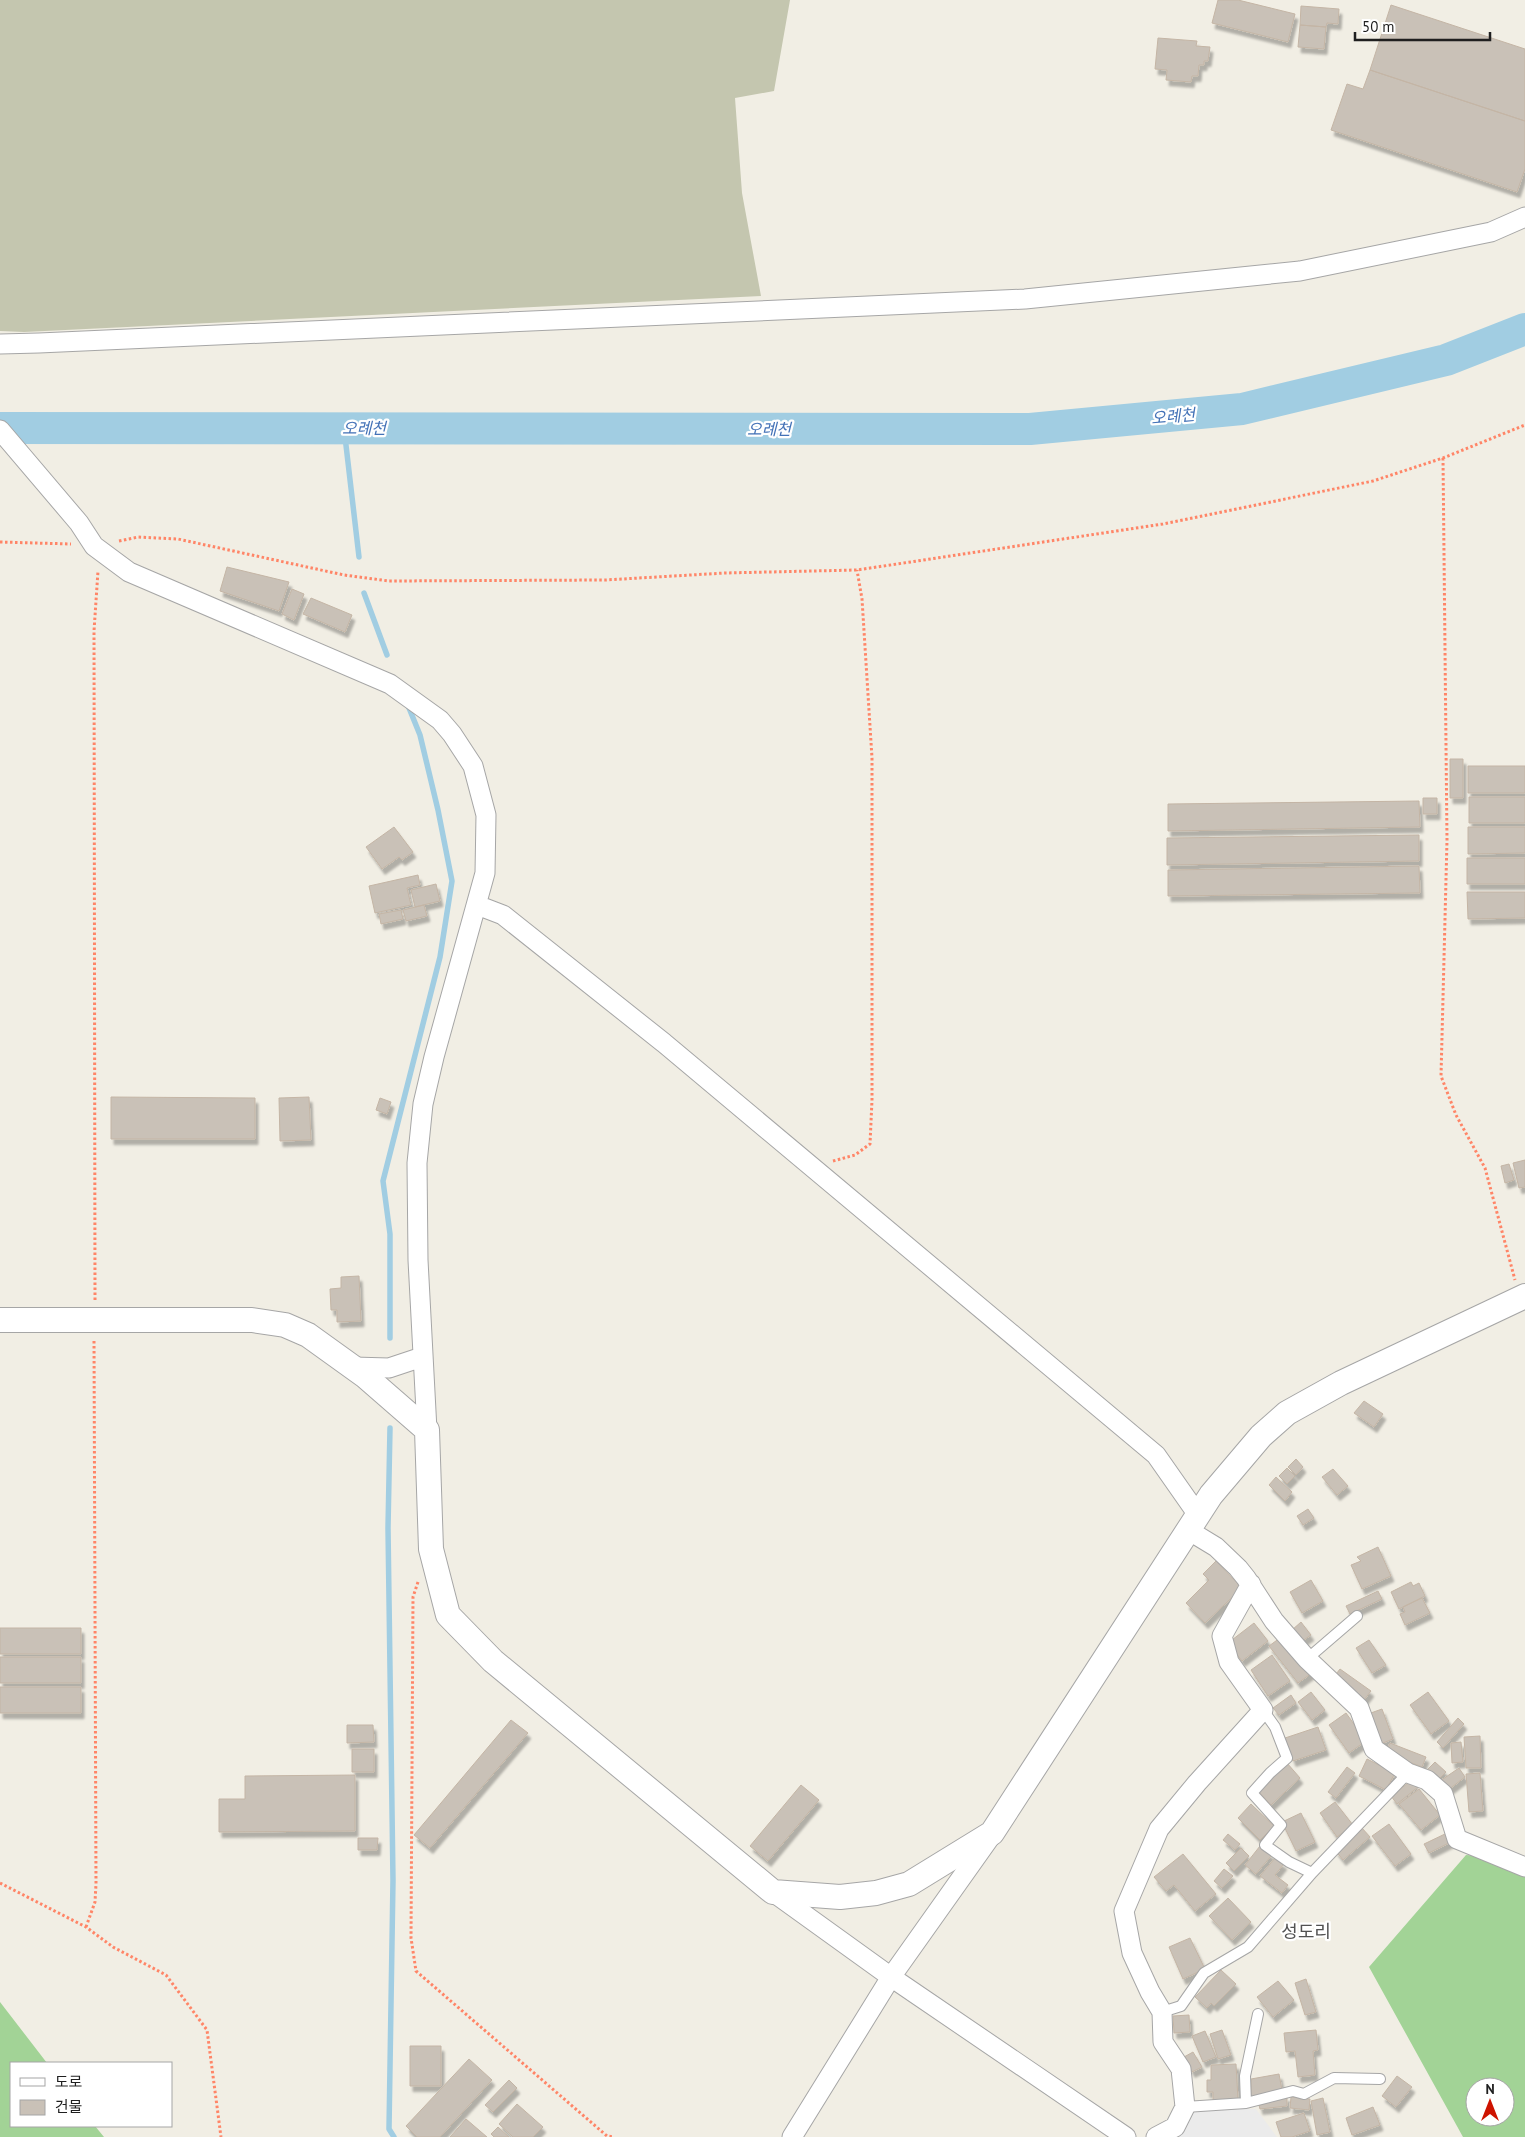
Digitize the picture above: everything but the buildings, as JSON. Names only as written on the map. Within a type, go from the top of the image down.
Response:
[{"type":"street","points":[[0,344],[1025,299],[1320,268],[1491,232],[1525,218]]},
{"type":"street","points":[[0,430],[79,523],[94,546],[129,572],[390,684],[440,720],[452,734],[473,766],[486,815],[485,873],[434,1057],[424,1104],[416,1191],[431,1549],[448,1615],[493,1661],[773,1892],[891,1977],[1125,2137]]},
{"type":"street","points":[[477,904],[503,915],[664,1043],[1156,1455],[1193,1522],[1238,1568],[1251,1584],[1274,1621],[1307,1659],[1359,1708],[1374,1749],[1408,1773],[1427,1780],[1443,1794],[1457,1839],[1525,1867]]},
{"type":"street","points":[[792,2137],[891,1977],[992,1833],[1211,1494],[1262,1436],[1287,1412],[1340,1383],[1523,1297]]},
{"type":"street","points":[[0,1320],[252,1320],[285,1324],[308,1335],[365,1376],[427,1430]]},
{"type":"street","points":[[352,1367],[389,1368],[422,1358]]},
{"type":"street","points":[[1156,2137],[1175,2126],[1185,2107],[1181,2069],[1163,2042],[1162,2012],[1150,1992],[1132,1953],[1124,1911],[1159,1829],[1197,1783],[1263,1710],[1229,1662],[1222,1636],[1251,1584]]},
{"type":"street","points":[[773,1892],[840,1897],[876,1893],[909,1884],[992,1833]]},
{"type":"lane","points":[[1307,1659],[1357,1616]]},
{"type":"lane","points":[[1263,1710],[1275,1728],[1287,1758],[1252,1793],[1281,1825],[1265,1845],[1289,1862],[1312,1873]]},
{"type":"lane","points":[[1162,2012],[1181,2006],[1204,1973],[1248,1947],[1312,1873],[1408,1773]]},
{"type":"lane","points":[[1246,2104],[1244,2076],[1258,2014]]},
{"type":"lane","points":[[1185,2107],[1246,2104],[1293,2091],[1304,2094],[1334,2078],[1380,2079]]},
{"type":"path","points":[[0,542],[62,543],[94,546],[138,537],[178,539],[344,576],[389,582],[605,580],[725,572],[858,570],[1163,524],[1373,481],[1443,458],[1525,425]]},
{"type":"path","points":[[1443,458],[1447,840],[1441,1076],[1456,1115],[1485,1168],[1523,1297]]},
{"type":"path","points":[[86,1927],[95,1902],[96,1884],[94,631],[98,570],[94,546]]},
{"type":"path","points":[[806,1162],[833,1161],[855,1155],[870,1144],[872,1100],[872,758],[862,599],[858,570]]},
{"type":"path","points":[[419,1579],[413,1597],[411,1938],[416,1970],[607,2136],[614,2137]]},
{"type":"path","points":[[0,1883],[86,1927],[113,1947],[166,1975],[206,2030],[221,2137]]},
{"type":"shaded area","points":[[0,0],[790,0],[774,91],[735,98],[742,193],[761,296],[24,332],[0,331]]},
{"type":"shaded area","points":[[1185,2107],[1256,2109],[1277,2137],[1153,2137]]},
{"type":"green space","points":[[1466,1855],[1525,1859],[1525,2137],[1463,2137],[1369,1967]]},
{"type":"green space","points":[[0,2002],[46,2062],[10,2062],[10,2127],[96,2127],[104,2137],[0,2137]]},
{"type":"waterway","name":"오례천","points":[[0,428],[1030,429],[1242,409],[1446,360],[1525,329]]},
{"type":"waterway","points":[[344,428],[359,557]]},
{"type":"waterway","points":[[364,593],[387,655]]},
{"type":"waterway","points":[[390,1338],[390,1234],[383,1181],[440,957],[452,881],[438,810],[420,735],[407,703]]},
{"type":"waterway","points":[[390,1428],[388,1528],[393,1880],[389,2129],[394,2137]]},
{"type":"district","name":"성도리","points":[[1306,1932]]}]
